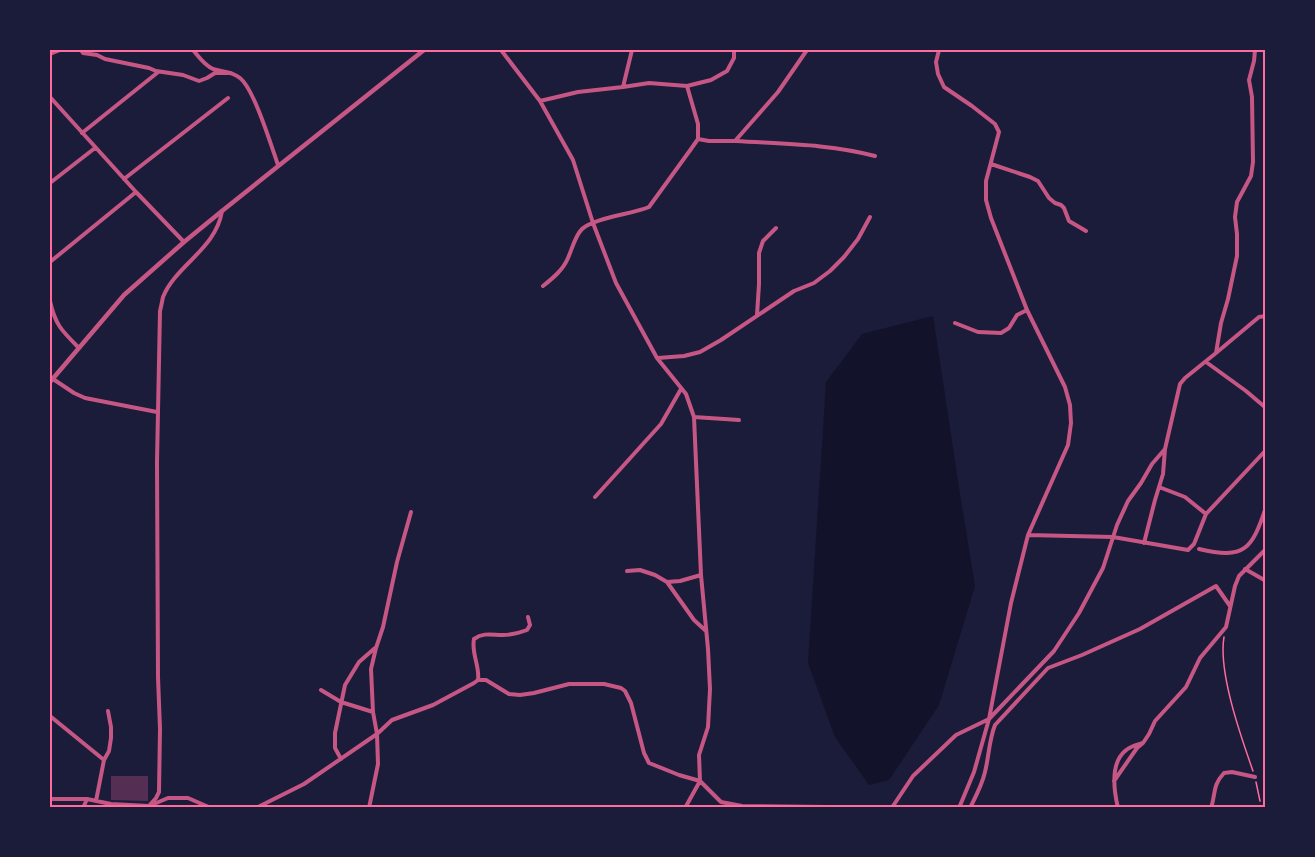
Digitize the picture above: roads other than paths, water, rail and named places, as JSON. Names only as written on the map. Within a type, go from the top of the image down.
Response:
[{"type":"street","points":[[50,54],[60,50]]},
{"type":"street","points":[[81,50],[83,53],[105,59],[183,75],[199,81],[214,73],[231,73]]},
{"type":"street","points":[[193,50],[204,63],[214,69],[240,78],[251,93],[278,165]]},
{"type":"street","points":[[158,412],[85,398],[51,379],[124,295],[184,242],[424,50]]},
{"type":"street","points":[[501,50],[540,101],[573,160],[593,223],[616,283],[657,358],[686,394],[694,417],[701,575],[710,689],[708,727],[699,755],[700,781],[685,807]]},
{"type":"street","points":[[623,87],[632,50]]},
{"type":"street","points":[[540,101],[578,92],[649,83],[687,86],[711,80],[727,70],[734,58],[734,50]]},
{"type":"street","points":[[735,141],[778,92],[807,50]]},
{"type":"street","points":[[939,50],[936,62],[944,87],[998,127],[999,136],[986,181],[986,200],[1027,310],[1065,387],[1070,405],[1071,423],[1068,445],[1028,535],[1011,603],[989,719],[974,772],[959,807]]},
{"type":"street","points":[[1216,353],[1237,256],[1235,217],[1237,202],[1251,176],[1253,162],[1252,97],[1249,80],[1255,50]]},
{"type":"street","points":[[82,133],[157,73]]},
{"type":"street","points":[[543,286],[567,261],[582,228],[650,207],[698,139],[698,124],[687,86]]},
{"type":"street","points":[[50,97],[184,242]]},
{"type":"street","points":[[124,179],[228,98]]},
{"type":"street","points":[[698,139],[821,147],[875,156]]},
{"type":"street","points":[[50,183],[95,148]]},
{"type":"street","points":[[991,164],[1038,181],[1049,198],[1064,208],[1069,221],[1086,231]]},
{"type":"street","points":[[50,262],[136,192]]},
{"type":"street","points":[[148,807],[159,792],[160,311],[171,284],[215,234],[222,211]]},
{"type":"street","points":[[657,358],[700,352],[794,291],[814,283],[844,257],[858,239],[870,217]]},
{"type":"street","points":[[757,316],[759,253],[763,241],[776,228]]},
{"type":"street","points":[[50,301],[53,314],[61,330],[78,347]]},
{"type":"street","points":[[955,323],[978,332],[1001,333],[1009,328],[1017,315],[1027,310]]},
{"type":"street","points":[[1144,543],[1163,474],[1165,449],[1180,384],[1259,317],[1266,316]]},
{"type":"street","points":[[1206,362],[1266,408]]},
{"type":"street","points":[[595,497],[661,424],[681,389]]},
{"type":"street","points":[[694,417],[739,420]]},
{"type":"street","points":[[892,807],[913,776],[956,735],[989,719],[1054,651],[1079,613],[1103,568],[1117,525],[1128,501],[1152,464],[1165,449]]},
{"type":"street","points":[[1028,535],[1113,537],[1188,550],[1194,544],[1206,514],[1266,450]]},
{"type":"street","points":[[1160,487],[1185,497],[1206,514]]},
{"type":"street","points":[[1199,549],[1214,553],[1240,552],[1252,541],[1266,507]]},
{"type":"street","points":[[369,807],[378,764],[371,669],[411,512]]},
{"type":"street","points":[[1114,781],[1143,743],[1155,721],[1186,687],[1200,658],[1226,627],[1234,586],[1239,576],[1266,549]]},
{"type":"street","points":[[1245,569],[1266,581]]},
{"type":"street","points":[[627,571],[640,570],[656,575],[667,582],[693,620],[706,632]]},
{"type":"street","points":[[667,582],[701,575]]},
{"type":"street","points":[[970,807],[985,772],[995,725],[1048,668],[1140,630],[1216,586],[1230,606]]},
{"type":"street","points":[[478,680],[474,639],[479,635],[516,634],[527,630],[530,625],[528,617]]},
{"type":"street","points":[[341,759],[335,748],[335,733],[345,685],[359,662],[376,648]]},
{"type":"street","points":[[259,807],[304,784],[377,734],[392,720],[433,705],[478,680],[486,680],[509,694],[543,691],[569,684],[604,684],[621,688],[632,703],[644,753],[650,763],[700,781],[721,802],[742,806],[915,807]]},
{"type":"street","points":[[321,690],[341,702],[373,712]]},
{"type":"street","points":[[96,801],[111,738],[108,711]]},
{"type":"street","points":[[50,716],[104,760]]},
{"type":"street","points":[[1118,807],[1114,793],[1114,781],[1119,758],[1128,748],[1143,743]]},
{"type":"street","points":[[1211,807],[1214,788],[1224,773],[1232,772],[1255,777]]},
{"type":"street","points":[[50,798],[87,799],[111,804],[148,807],[165,799],[188,798],[211,807]]},
{"type":"street","points":[[83,807],[87,799]]},
{"type":"railway","points":[[1252,50],[1266,51]]}]
